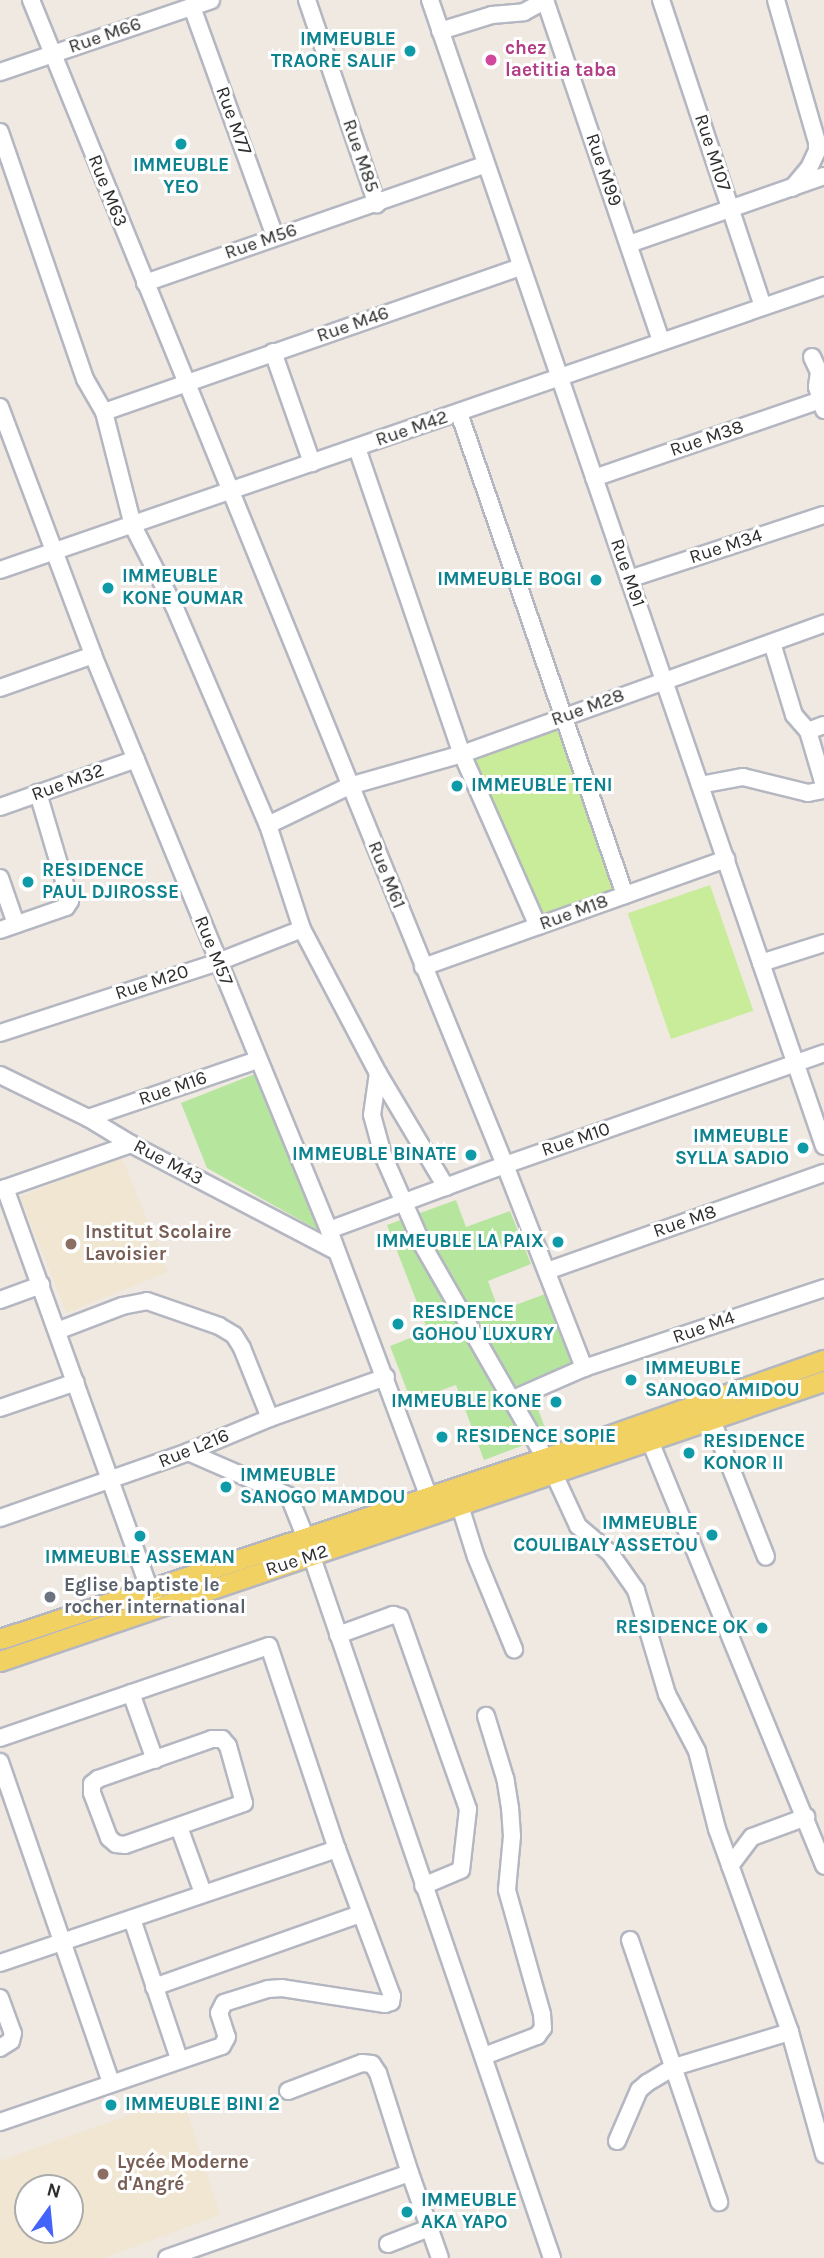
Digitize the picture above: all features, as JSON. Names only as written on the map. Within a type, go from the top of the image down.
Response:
[{"type":"main road","points":[[550,1466],[824,1360]]},
{"type":"main road","points":[[0,1639],[428,1495],[650,1441],[824,1381]]},
{"type":"main road","name":"Rue M2","points":[[0,1661],[460,1506],[550,1466]]},
{"type":"street","name":"Rue M63","points":[[31,0],[185,382]]},
{"type":"street","name":"Rue M66","points":[[0,72],[211,0]]},
{"type":"street","name":"Rue M85","points":[[307,0],[377,204],[484,165]]},
{"type":"street","name":"Rue M91","points":[[430,0],[484,165],[824,1146]]},
{"type":"street","points":[[440,31],[492,15],[524,12],[546,0]]},
{"type":"street","name":"Rue M99","points":[[546,0],[661,340]]},
{"type":"street","name":"Rue M107","points":[[661,0],[763,306]]},
{"type":"street","points":[[776,0],[817,142],[817,151],[809,168],[791,190]]},
{"type":"street","name":"Rue M77","points":[[192,6],[275,236]]},
{"type":"street","points":[[0,132],[85,379],[104,412],[133,526],[174,606],[268,825],[302,929],[378,1073],[446,1186]]},
{"type":"street","points":[[629,244],[791,190],[824,176]]},
{"type":"street","name":"Rue M56","points":[[145,283],[275,236],[377,204]]},
{"type":"street","name":"Rue M46","points":[[104,412],[521,267]]},
{"type":"street","name":"Rue M42","points":[[0,570],[824,286]]},
{"type":"street","points":[[272,352],[312,463]]},
{"type":"street","points":[[812,357],[819,372],[817,387],[822,405]]},
{"type":"street","name":"Rue M61","points":[[185,382],[505,1164],[584,1368]]},
{"type":"street","name":"Rue M38","points":[[594,478],[822,405]]},
{"type":"street","name":"Rue M57","points":[[0,407],[7,443],[56,552],[93,655],[329,1230],[436,1514]]},
{"type":"street","points":[[459,412],[625,895]]},
{"type":"street","points":[[357,448],[461,754],[538,926]]},
{"type":"street","name":"Rue M34","points":[[629,579],[824,515]]},
{"type":"street","name":"Rue M28","points":[[268,825],[349,786],[461,754],[824,624]]},
{"type":"street","points":[[700,785],[744,777],[808,793],[824,788],[808,731],[794,715],[772,643]]},
{"type":"street","points":[[0,688],[93,655]]},
{"type":"street","points":[[808,731],[824,725]]},
{"type":"street","name":"Rue M32","points":[[0,807],[136,759]]},
{"type":"street","points":[[0,930],[66,907],[70,898],[38,793]]},
{"type":"street","name":"Rue M18","points":[[423,967],[726,859]]},
{"type":"street","points":[[0,878],[16,925]]},
{"type":"street","name":"Rue M20","points":[[0,1032],[218,962],[302,929]]},
{"type":"street","points":[[761,963],[824,943]]},
{"type":"street","name":"Rue M10","points":[[329,1230],[505,1164],[824,1053]]},
{"type":"street","name":"Rue M16","points":[[88,1118],[257,1060]]},
{"type":"street","points":[[378,1073],[372,1115],[383,1155],[406,1201],[422,1244],[513,1399],[550,1466],[578,1526],[610,1553],[636,1590],[667,1695],[697,1751],[717,1829],[790,2032],[824,2154]]},
{"type":"street","name":"Rue M43","points":[[0,1076],[88,1118],[131,1144],[336,1251]]},
{"type":"street","points":[[131,1144],[3,1189],[41,1285],[156,1608]]},
{"type":"street","name":"Rue M8","points":[[547,1271],[824,1173]]},
{"type":"street","points":[[0,1300],[41,1285]]},
{"type":"street","name":"Rue M4","points":[[513,1399],[584,1368],[824,1288]]},
{"type":"street","points":[[57,1331],[122,1306],[147,1301],[219,1326],[234,1335],[243,1348],[270,1418]]},
{"type":"street","name":"Rue L216","points":[[0,1518],[188,1452],[270,1418],[386,1377]]},
{"type":"street","points":[[0,1408],[76,1382]]},
{"type":"street","points":[[711,1418],[766,1557]]},
{"type":"street","points":[[650,1441],[824,1866]]},
{"type":"street","points":[[188,1452],[289,1496],[305,1536]]},
{"type":"street","points":[[460,1506],[476,1557],[514,1649]]},
{"type":"street","points":[[312,1557],[552,2258]]},
{"type":"street","points":[[338,1634],[393,1615],[400,1617],[468,1809],[461,1870],[423,1886]]},
{"type":"street","points":[[0,1738],[269,1646],[337,1849],[392,1996],[391,2001],[385,2004],[268,1989],[224,2003],[219,2013],[226,2043],[0,2122]]},
{"type":"street","points":[[131,1693],[155,1760]]},
{"type":"street","points":[[484,2056],[537,2036],[543,2028],[542,2014],[507,1890],[510,1808],[505,1778],[486,1716]]},
{"type":"street","points":[[212,1739],[222,1739],[228,1746],[244,1802],[179,1827],[125,1845],[116,1844],[109,1838],[92,1793],[92,1784],[98,1779],[212,1739]]},
{"type":"street","points":[[0,1762],[111,2082]]},
{"type":"street","points":[[730,1866],[752,1837],[806,1817]]},
{"type":"street","points":[[179,1827],[203,1893]]},
{"type":"street","points":[[0,1963],[337,1849]]},
{"type":"street","points":[[155,1987],[360,1914]]},
{"type":"street","points":[[132,1919],[180,2059]]},
{"type":"street","points":[[630,1940],[719,2202]]},
{"type":"street","points":[[0,1998],[13,2033],[11,2041],[0,2048]]},
{"type":"street","points":[[617,2141],[639,2090],[674,2067],[790,2032]]},
{"type":"street","points":[[288,2091],[362,2063],[372,2064],[378,2073],[440,2258]]},
{"type":"street","points":[[167,2258],[410,2173]]},
{"type":"street","points":[[388,2244],[429,2228]]},
{"type":"shaded area","points":[[121,1156],[168,1272],[67,1313],[20,1197]]},
{"type":"shaded area","name":"Lycée Moderne d'Angré","points":[[182,2096],[220,2215],[104,2258],[0,2258],[0,2161]]},
{"type":"green space","points":[[558,726],[614,890],[530,919],[474,755]]},
{"type":"green space","points":[[710,885],[753,1011],[671,1039],[628,913]]},
{"type":"green space","points":[[257,1073],[320,1231],[207,1168],[181,1103]]},
{"type":"green space","points":[[456,1200],[466,1227],[510,1211],[531,1264],[488,1281],[499,1311],[548,1293],[580,1375],[532,1393],[548,1436],[484,1460],[456,1385],[411,1401],[390,1346],[428,1331],[387,1225]]},
{"type":"place","name":"IMMEUBLE TRAORE SALIF","points":[[410,51]]},
{"type":"place","name":"chez laetitia taba","points":[[491,60]]},
{"type":"place","name":"IMMEUBLE YEO","points":[[181,144]]},
{"type":"place","name":"IMMEUBLE BOGI","points":[[596,580]]},
{"type":"place","name":"IMMEUBLE KONE OUMAR","points":[[108,588]]},
{"type":"place","name":"IMMEUBLE TENI","points":[[457,786]]},
{"type":"place","name":"RESIDENCE PAUL DJIROSSE","points":[[28,882]]},
{"type":"place","name":"IMMEUBLE SYLLA SADIO","points":[[803,1148]]},
{"type":"place","name":"IMMEUBLE BINATE","points":[[471,1155]]},
{"type":"place","name":"IMMEUBLE LA PAIX","points":[[558,1242]]},
{"type":"place","name":"Institut Scolaire Lavoisier","points":[[71,1244]]},
{"type":"place","name":"RESIDENCE GOHOU LUXURY","points":[[398,1324]]},
{"type":"place","name":"IMMEUBLE SANOGO AMIDOU","points":[[631,1380]]},
{"type":"place","name":"IMMEUBLE KONE","points":[[556,1402]]},
{"type":"place","name":"RESIDENCE SOPIE","points":[[442,1437]]},
{"type":"place","name":"RESIDENCE KONOR II","points":[[689,1453]]},
{"type":"place","name":"IMMEUBLE SANOGO MAMDOU","points":[[226,1487]]},
{"type":"place","name":"IMMEUBLE COULIBALY ASSETOU","points":[[712,1535]]},
{"type":"place","name":"IMMEUBLE ASSEMAN","points":[[140,1536]]},
{"type":"place","name":"Eglise baptiste le rocher international","points":[[50,1597]]},
{"type":"place","name":"RESIDENCE OK","points":[[762,1628]]},
{"type":"place","name":"IMMEUBLE BINI 2","points":[[111,2105]]},
{"type":"place","name":"Lycée Moderne d'Angré","points":[[103,2174]]},
{"type":"place","name":"IMMEUBLE AKA YAPO","points":[[407,2212]]}]
